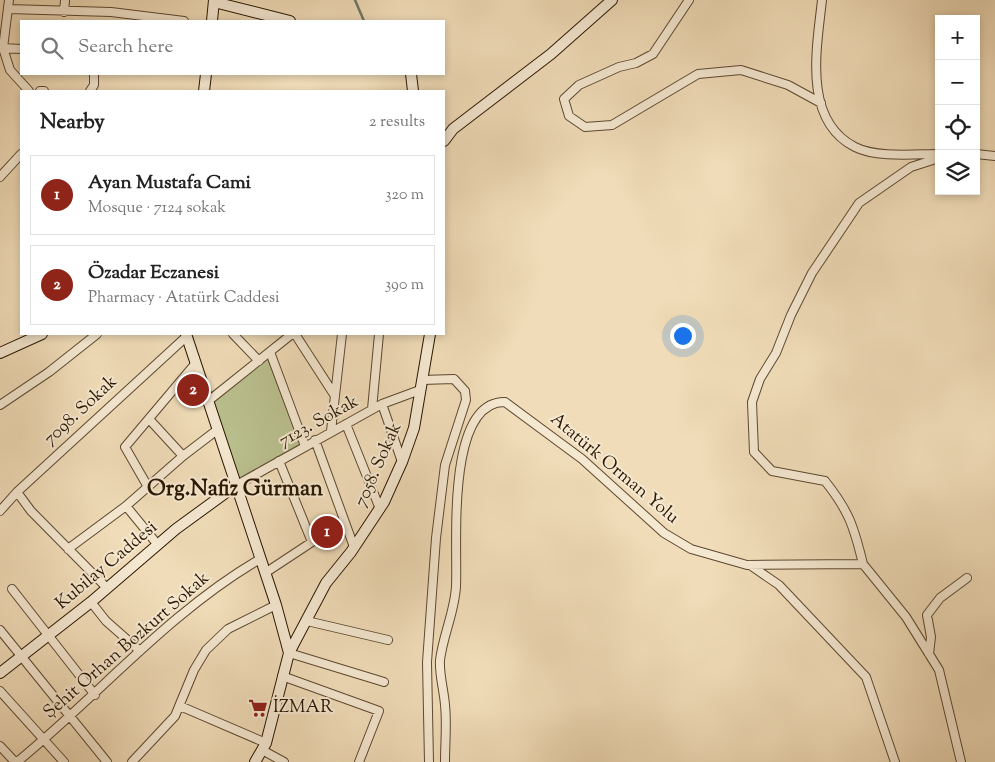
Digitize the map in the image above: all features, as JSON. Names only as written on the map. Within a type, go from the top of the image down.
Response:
[{"type":"main road","points":[[448,130],[551,54],[612,0]]},
{"type":"main road","points":[[212,20],[214,1],[286,20]]},
{"type":"main road","points":[[204,90],[206,75]]},
{"type":"main road","points":[[411,75],[413,90]]},
{"type":"main road","points":[[0,353],[40,335]]},
{"type":"main road","points":[[186,335],[276,605],[289,653]]},
{"type":"main road","name":"7058. Sokak","points":[[255,762],[264,746],[289,653],[326,583],[380,509],[402,462],[414,428],[430,335]]},
{"type":"main road","name":"Kubilay Caddesi","points":[[0,673],[91,602],[158,545],[235,486]]},
{"type":"street","points":[[9,0],[3,48],[10,70],[28,90]]},
{"type":"street","points":[[64,12],[65,0]]},
{"type":"street","points":[[689,0],[653,54],[636,63],[579,85],[564,99],[569,116],[585,127],[612,125],[698,74],[741,70],[788,85],[821,103]]},
{"type":"street","points":[[822,0],[815,72],[821,103],[826,117],[837,134],[856,148],[884,153],[935,156]]},
{"type":"street","points":[[8,9],[112,12],[176,20]]},
{"type":"street","points":[[3,48],[20,49]]},
{"type":"street","points":[[91,90],[94,85],[94,75]]},
{"type":"street","points":[[980,154],[995,156]]},
{"type":"street","points":[[0,177],[20,155]]},
{"type":"street","points":[[935,158],[911,167],[859,203],[812,273],[776,354],[760,379],[752,402],[754,452],[772,471],[825,481],[843,504],[853,523],[863,564],[906,617],[939,670],[961,762]]},
{"type":"street","points":[[0,405],[49,372],[96,335]]},
{"type":"street","name":"7098. Sokak","points":[[0,511],[17,492],[186,335]]},
{"type":"street","points":[[234,335],[258,361]]},
{"type":"street","points":[[207,402],[292,335]]},
{"type":"street","points":[[294,335],[335,396]]},
{"type":"street","points":[[331,431],[342,335]]},
{"type":"street","points":[[372,409],[379,335]]},
{"type":"street","points":[[270,352],[305,446]]},
{"type":"street","points":[[148,487],[125,447],[166,396],[196,364]]},
{"type":"street","name":"7123. Sokak","points":[[235,486],[331,431],[421,385],[454,379],[465,391],[466,400],[446,465],[436,538],[427,662],[429,762]]},
{"type":"street","name":"Atatürk Orman Yolu","points":[[446,762],[445,707],[440,661],[456,587],[456,519],[460,464],[478,415],[493,403],[504,402],[516,410],[582,459],[664,533],[691,549],[750,565],[863,564]]},
{"type":"street","points":[[382,404],[402,462]]},
{"type":"street","points":[[149,419],[183,456]]},
{"type":"street","points":[[346,424],[380,509]]},
{"type":"street","points":[[68,549],[126,506],[183,456],[217,430]]},
{"type":"street","points":[[316,440],[354,547]]},
{"type":"street","points":[[265,573],[312,542],[279,461]]},
{"type":"street","points":[[17,492],[31,511],[107,588]]},
{"type":"street","points":[[126,506],[158,545]]},
{"type":"street","name":"Şehit Orhan Bozkurt Sokak","points":[[16,762],[70,718],[140,651],[224,580],[260,559]]},
{"type":"street","points":[[750,565],[778,585],[866,677],[895,762]]},
{"type":"street","points":[[929,654],[932,636],[927,615],[940,598],[967,578]]},
{"type":"street","points":[[12,589],[95,695]]},
{"type":"street","points":[[91,602],[106,621],[140,651]]},
{"type":"street","points":[[132,762],[175,716],[194,670],[206,650],[228,628],[276,605]]},
{"type":"street","points":[[307,620],[388,640]]},
{"type":"street","points":[[0,630],[107,762]]},
{"type":"street","points":[[289,653],[384,682]]},
{"type":"street","points":[[282,676],[379,711],[359,762]]},
{"type":"street","points":[[0,691],[64,762]]},
{"type":"street","points":[[180,706],[264,746],[284,762]]},
{"type":"street","points":[[0,746],[16,762]]},
{"type":"green space","points":[[267,357],[300,444],[238,479],[212,401]]},
{"type":"waterway","points":[[355,0],[364,20]]},
{"type":"place","name":"Özadar Eczanesi","points":[[193,390]]},
{"type":"place","name":"Ayan Mustafa Cami","points":[[327,532]]},
{"type":"place","name":"İZMAR","points":[[258,708]]},
{"type":"district","name":"Org.Nafiz Gürman","points":[[235,490]]}]
